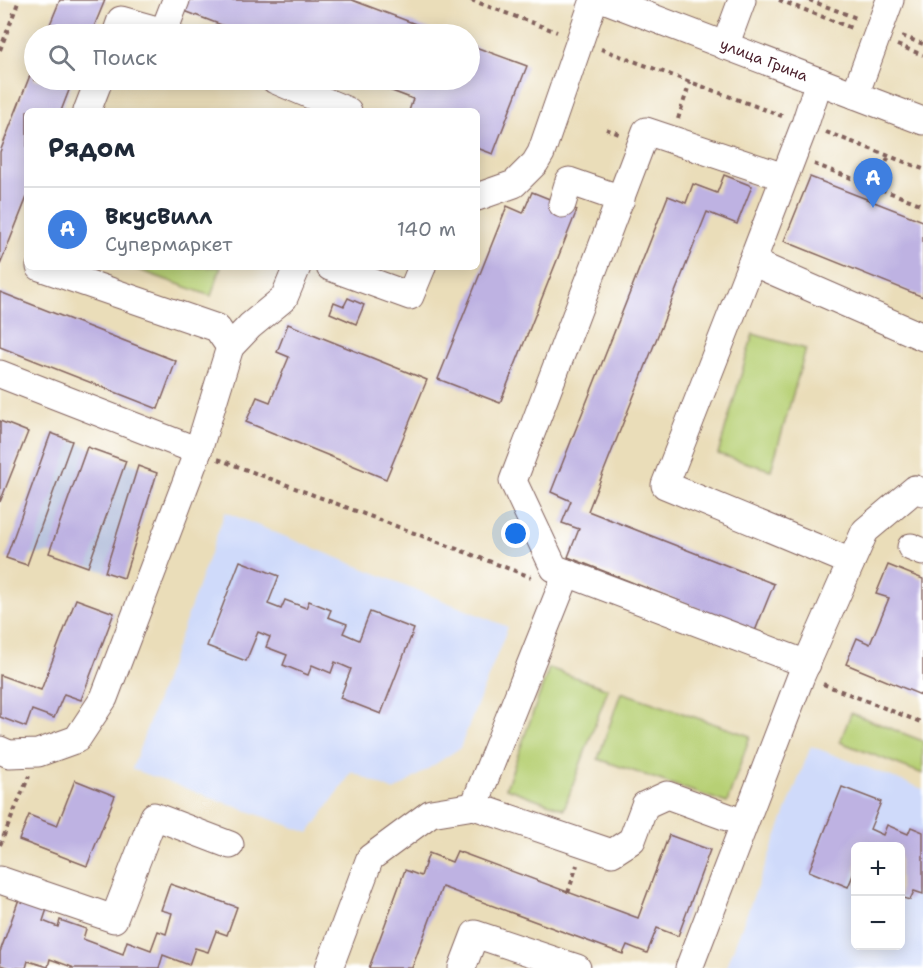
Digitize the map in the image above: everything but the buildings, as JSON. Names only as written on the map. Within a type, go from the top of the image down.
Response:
[{"type":"street","points":[[169,24],[176,0]]},
{"type":"street","points":[[480,196],[514,184],[535,163],[541,153],[594,0]]},
{"type":"street","name":"улица Грина","points":[[606,0],[923,121]]},
{"type":"street","points":[[725,45],[742,0]]},
{"type":"street","points":[[855,95],[890,0]]},
{"type":"street","points":[[120,24],[121,20],[135,24]]},
{"type":"street","points":[[819,81],[805,124],[665,485],[851,562]]},
{"type":"street","points":[[88,108],[95,90]]},
{"type":"street","points":[[299,90],[341,108]]},
{"type":"street","points":[[788,166],[672,140],[646,131],[513,481],[554,568],[807,664]]},
{"type":"street","points":[[562,204],[569,182],[621,199]]},
{"type":"street","points":[[752,262],[923,337]]},
{"type":"street","points":[[49,270],[218,328],[230,346]]},
{"type":"street","points":[[0,750],[9,754],[38,753],[77,739],[104,698],[198,451],[230,346],[284,298],[296,270]]},
{"type":"street","points":[[338,270],[410,296],[421,270]]},
{"type":"street","points":[[0,374],[198,451]]},
{"type":"street","points":[[689,968],[807,664],[865,531],[920,483]]},
{"type":"street","points":[[474,806],[567,573]]},
{"type":"street","points":[[329,968],[370,858],[431,813],[474,806],[612,853],[632,840],[645,805],[667,795],[744,823]]},
{"type":"street","points":[[0,880],[114,919],[154,816],[230,845]]},
{"type":"street","points":[[462,968],[475,934],[577,968]]},
{"type":"path","points":[[0,50],[20,0]]},
{"type":"path","points":[[471,0],[923,169]]},
{"type":"path","points":[[779,0],[923,55]]},
{"type":"path","points":[[672,140],[690,82]]},
{"type":"path","points":[[876,187],[889,156]]},
{"type":"path","points":[[788,166],[876,187],[923,205]]},
{"type":"path","points":[[0,845],[38,753]]},
{"type":"shaded area","points":[[51,433],[157,473],[124,578],[49,553],[31,555],[27,565],[6,558]]},
{"type":"shaded area","points":[[225,512],[508,627],[460,748],[394,791],[352,772],[309,833],[132,769]]},
{"type":"shaded area","points":[[811,746],[923,789],[923,968],[726,968]]},
{"type":"green space","points":[[139,270],[220,270],[211,296]]},
{"type":"green space","points":[[753,334],[806,349],[771,470],[718,454]]},
{"type":"green space","points":[[549,668],[608,689],[564,809],[506,788]]},
{"type":"green space","points":[[621,692],[750,736],[727,803],[598,759]]},
{"type":"green space","points":[[851,713],[923,741],[923,774],[840,742]]},
{"type":"place","name":"ВкусВилл","points":[[873,208]]}]
